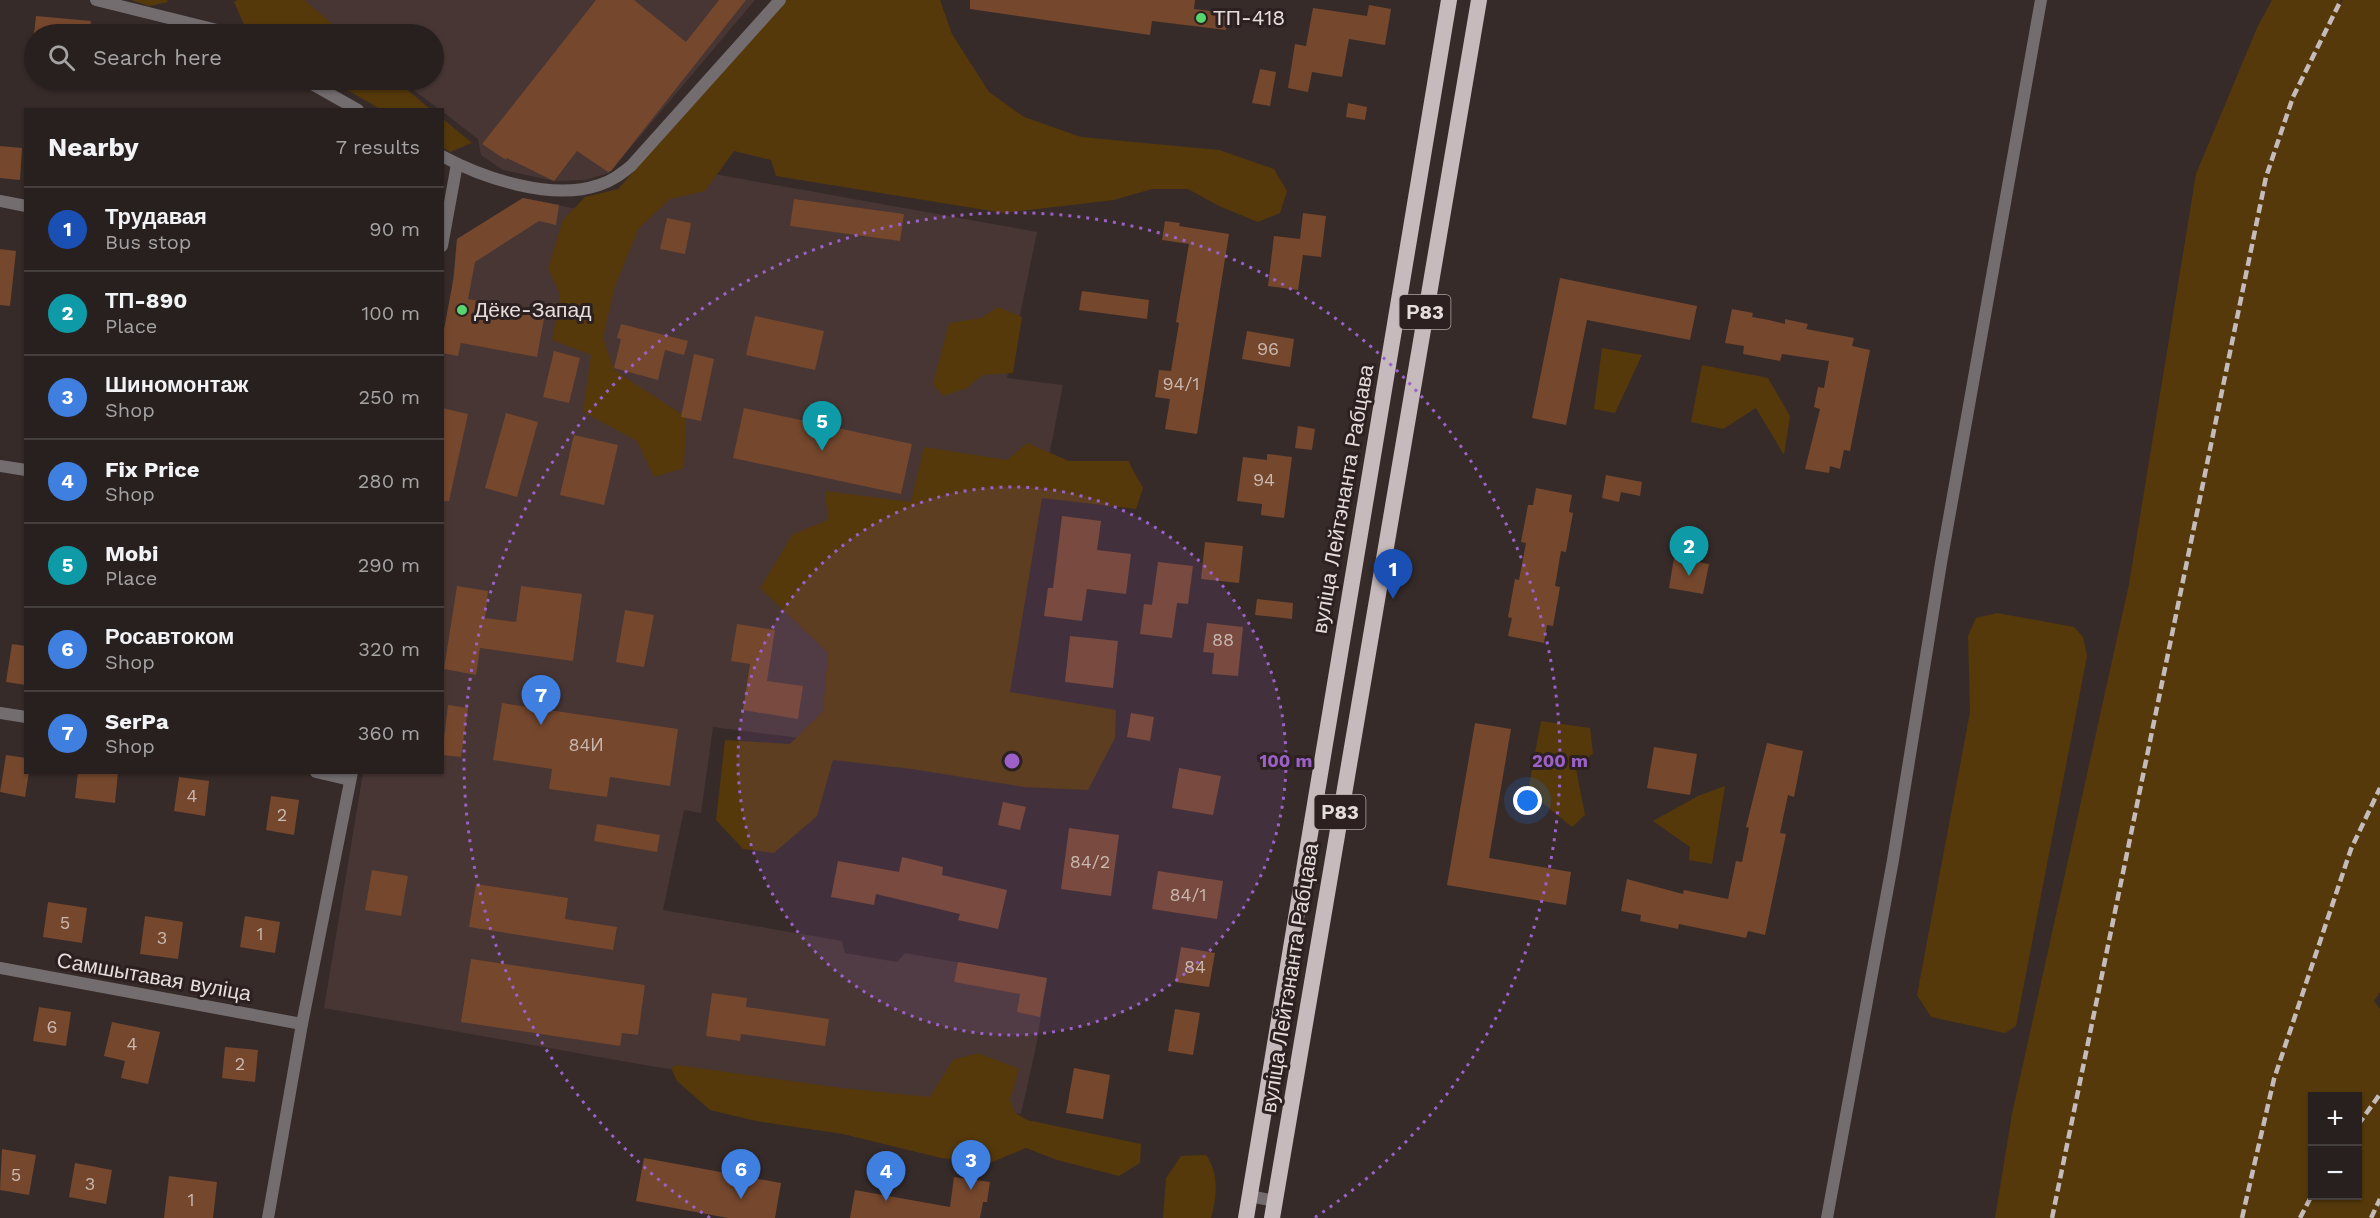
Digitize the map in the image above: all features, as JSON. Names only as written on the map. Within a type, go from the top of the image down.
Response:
[{"type":"highway","name":"вуліца Лейтэнанта Рабцава","points":[[1246,1218],[1449,0]]},
{"type":"highway","name":"вуліца Лейтэнанта Рабцава","points":[[1272,1218],[1479,0]]},
{"type":"street","points":[[96,0],[193,24]]},
{"type":"street","points":[[444,157],[501,180],[558,190],[598,186],[615,178],[631,166],[780,0]]},
{"type":"street","points":[[1827,1218],[1893,860],[1941,563],[2042,0]]},
{"type":"street","points":[[323,90],[354,108]]},
{"type":"street","points":[[444,235],[457,164]]},
{"type":"street","points":[[0,201],[24,206]]},
{"type":"street","points":[[0,466],[24,470]]},
{"type":"street","points":[[0,712],[24,717]]},
{"type":"street","points":[[268,1218],[302,1024],[351,776],[334,774]]},
{"type":"street","name":"Самшытавая вуліца","points":[[0,968],[302,1024]]},
{"type":"street","points":[[1250,1196],[1275,1201]]},
{"type":"shaded area","points":[[131,0],[167,0],[168,2],[149,6]]},
{"type":"shaded area","points":[[237,0],[304,0],[332,24],[244,24],[234,2]]},
{"type":"shaded area","points":[[296,0],[755,0],[609,173],[585,180],[554,181],[503,170],[481,155],[478,139],[444,113],[444,108],[438,108],[413,90],[444,90],[444,24],[328,24]]},
{"type":"shaded area","points":[[787,0],[940,0],[952,34],[989,92],[1024,117],[1081,137],[1219,150],[1274,169],[1287,191],[1280,213],[1258,222],[1219,206],[1188,189],[1152,189],[1114,200],[1004,213],[776,176],[771,160],[734,151],[705,191],[670,199],[639,228],[615,286],[603,337],[614,370],[686,417],[684,468],[654,477],[637,441],[583,412],[591,355],[552,340],[560,294],[548,268],[563,220],[585,197],[618,189]]},
{"type":"shaded area","points":[[2272,0],[2341,0],[2337,10],[2343,0],[2380,0],[2380,992],[2374,1001],[2380,1009],[2380,1218],[1995,1218],[2012,1114],[2129,584],[2196,174],[2257,28]]},
{"type":"shaded area","points":[[347,90],[408,90],[429,108],[378,108]]},
{"type":"shaded area","points":[[444,120],[472,143],[450,152],[444,148]]},
{"type":"shaded area","points":[[681,168],[1037,232],[1007,378],[1063,385],[989,762],[713,727],[701,813],[684,810],[663,910],[842,941],[845,953],[897,962],[905,953],[1047,978],[1036,1047],[1021,1114],[656,1067],[324,1008],[363,774],[444,774],[444,330],[451,296],[457,239],[523,198],[626,219]]},
{"type":"shaded area","points":[[998,307],[1022,317],[1013,373],[983,375],[967,388],[943,396],[933,384],[949,323],[981,318]]},
{"type":"shaded area","points":[[1602,348],[1642,355],[1615,413],[1594,409]]},
{"type":"shaded area","points":[[1702,365],[1768,378],[1790,416],[1784,455],[1756,408],[1723,429],[1691,422]]},
{"type":"shaded area","points":[[1027,443],[1069,461],[1128,461],[1143,488],[1136,509],[1042,498],[1010,692],[1116,710],[1115,738],[1088,790],[1024,787],[912,769],[833,760],[817,816],[774,853],[743,849],[716,820],[725,740],[790,744],[823,711],[828,653],[760,588],[793,534],[828,520],[825,491],[911,502],[924,447],[1007,460]]},
{"type":"shaded area","points":[[1997,613],[2074,627],[2083,637],[2087,656],[2016,1026],[2005,1033],[1931,1017],[1917,995],[1970,712],[1968,636],[1976,618]]},
{"type":"shaded area","points":[[1541,721],[1590,728],[1593,753],[1576,769],[1585,815],[1572,827],[1528,791]]},
{"type":"shaded area","points":[[1725,786],[1712,864],[1689,860],[1690,847],[1653,821],[1698,796]]},
{"type":"shaded area","points":[[978,1053],[1019,1069],[1010,1099],[1015,1113],[1027,1120],[1141,1144],[1140,1163],[1119,1176],[1057,1160],[1026,1148],[990,1163],[941,1158],[843,1134],[756,1121],[710,1110],[677,1081],[671,1068],[677,1065],[841,1088],[930,1097],[953,1060]]},
{"type":"shaded area","points":[[1206,1155],[1213,1169],[1216,1185],[1211,1218],[1163,1218],[1166,1178],[1181,1156]]},
{"type":"building","points":[[596,0],[634,0],[686,42],[719,0],[746,0],[611,171],[608,172],[577,151],[554,181],[507,158],[506,160],[482,144]]},
{"type":"building","points":[[970,0],[1195,0],[1194,9],[1228,13],[1226,30],[1152,21],[1150,35],[970,9]]},
{"type":"building","points":[[1369,5],[1391,9],[1385,45],[1349,39],[1342,77],[1312,72],[1308,92],[1288,88],[1295,44],[1306,46],[1313,8],[1367,16]]},
{"type":"building","points":[[36,16],[91,21],[91,24],[35,24]]},
{"type":"building","points":[[1260,69],[1276,72],[1270,106],[1252,103]]},
{"type":"building","points":[[1348,103],[1367,107],[1365,120],[1346,117]]},
{"type":"building","points":[[0,146],[22,148],[20,180],[0,178]]},
{"type":"building","points":[[523,198],[559,205],[556,225],[539,221],[475,262],[468,299],[545,313],[537,357],[461,343],[458,356],[444,353],[444,329],[454,276],[457,239]]},
{"type":"building","points":[[794,199],[904,214],[900,241],[790,226]]},
{"type":"building","points":[[1303,213],[1326,216],[1321,257],[1303,255],[1298,290],[1268,286],[1274,236],[1300,239]]},
{"type":"building","points":[[667,218],[691,223],[685,254],[660,249]]},
{"type":"building","points":[[1165,221],[1180,223],[1179,226],[1229,234],[1197,434],[1165,429],[1170,399],[1155,397],[1159,370],[1171,371],[1179,323],[1176,322],[1189,244],[1162,240]]},
{"type":"building","points":[[0,249],[16,251],[10,306],[0,305]]},
{"type":"building","points":[[1560,278],[1697,306],[1690,340],[1587,320],[1566,425],[1532,418]]},
{"type":"building","points":[[1082,291],[1149,300],[1147,319],[1079,310]]},
{"type":"building","points":[[1732,309],[1753,313],[1752,317],[1785,324],[1785,319],[1808,324],[1806,329],[1854,338],[1852,346],[1870,350],[1850,451],[1844,450],[1840,469],[1830,466],[1829,473],[1805,469],[1820,409],[1814,407],[1818,387],[1824,388],[1829,361],[1782,354],[1780,361],[1743,354],[1744,346],[1725,343]]},
{"type":"building","points":[[755,316],[824,331],[815,370],[746,355]]},
{"type":"building","points":[[621,324],[688,341],[684,355],[665,350],[658,380],[614,368],[621,339],[617,338]]},
{"type":"building","points":[[1247,331],[1294,339],[1290,367],[1242,359]]},
{"type":"building","points":[[554,351],[580,358],[569,403],[543,397]]},
{"type":"building","points":[[694,354],[714,359],[701,421],[681,417]]},
{"type":"building","points":[[444,408],[468,414],[449,501],[444,501]]},
{"type":"building","points":[[744,408],[912,444],[901,494],[733,458]]},
{"type":"building","points":[[506,413],[538,422],[517,497],[485,488]]},
{"type":"building","points":[[1298,426],[1315,429],[1312,450],[1295,448]]},
{"type":"building","points":[[574,435],[618,445],[604,505],[560,495]]},
{"type":"building","points":[[1267,454],[1292,457],[1284,518],[1261,515],[1262,504],[1237,501],[1243,457],[1267,460]]},
{"type":"building","points":[[1606,475],[1642,482],[1640,496],[1621,492],[1619,502],[1602,498]]},
{"type":"building","points":[[1536,488],[1572,495],[1569,512],[1573,513],[1566,552],[1561,551],[1555,586],[1560,587],[1553,626],[1547,625],[1544,643],[1508,636],[1512,618],[1508,617],[1515,579],[1519,580],[1526,543],[1521,542],[1528,505],[1533,505]]},
{"type":"building","points":[[1062,516],[1101,521],[1097,550],[1131,554],[1126,594],[1087,589],[1082,621],[1044,616],[1048,588],[1053,588]]},
{"type":"building","points":[[1205,542],[1243,546],[1239,583],[1201,579]]},
{"type":"building","points":[[1674,558],[1709,564],[1703,594],[1669,588]]},
{"type":"building","points":[[1158,562],[1193,566],[1188,604],[1177,603],[1172,638],[1140,634],[1144,604],[1152,605]]},
{"type":"building","points":[[457,586],[488,591],[485,618],[516,622],[521,586],[582,594],[573,661],[480,648],[476,675],[444,669]]},
{"type":"building","points":[[1257,599],[1293,603],[1292,619],[1255,615]]},
{"type":"building","points":[[625,610],[654,615],[644,667],[616,662]]},
{"type":"building","points":[[1207,623],[1243,627],[1238,676],[1212,674],[1214,653],[1203,652]]},
{"type":"building","points":[[737,624],[775,630],[767,681],[803,686],[798,719],[743,710],[750,664],[731,661]]},
{"type":"building","points":[[1070,636],[1118,641],[1113,688],[1065,682]]},
{"type":"building","points":[[12,644],[24,646],[24,685],[6,682]]},
{"type":"building","points":[[502,703],[678,729],[670,786],[610,777],[607,797],[549,789],[552,769],[493,760]]},
{"type":"building","points":[[448,705],[468,708],[461,757],[444,755]]},
{"type":"building","points":[[1131,713],[1154,717],[1150,741],[1127,737]]},
{"type":"building","points":[[1475,723],[1511,729],[1489,858],[1571,872],[1566,905],[1447,885]]},
{"type":"building","points":[[1767,743],[1803,751],[1794,797],[1788,795],[1780,833],[1786,834],[1765,935],[1748,931],[1746,938],[1679,924],[1678,929],[1640,921],[1641,915],[1621,911],[1627,879],[1683,894],[1684,890],[1728,899],[1736,861],[1742,862],[1749,828],[1746,827]]},
{"type":"building","points":[[1654,747],[1697,754],[1690,795],[1647,788]]},
{"type":"building","points":[[6,755],[24,758],[24,774],[29,774],[25,797],[0,792]]},
{"type":"building","points":[[1179,768],[1221,776],[1213,815],[1172,808]]},
{"type":"building","points":[[78,774],[118,774],[115,803],[75,798]]},
{"type":"building","points":[[179,777],[209,781],[205,816],[174,811]]},
{"type":"building","points":[[271,796],[299,800],[294,835],[266,830]]},
{"type":"building","points":[[1003,802],[1026,807],[1020,830],[998,825]]},
{"type":"building","points":[[597,824],[660,835],[657,852],[594,841]]},
{"type":"building","points":[[1069,828],[1119,835],[1111,896],[1061,889]]},
{"type":"building","points":[[902,857],[943,867],[942,875],[1007,890],[998,929],[958,920],[960,914],[876,894],[874,905],[831,897],[838,861],[899,872]]},
{"type":"building","points":[[372,870],[408,876],[401,916],[365,910]]},
{"type":"building","points":[[1158,871],[1223,881],[1217,919],[1152,909]]},
{"type":"building","points":[[476,884],[568,898],[565,919],[617,927],[613,950],[469,927]]},
{"type":"building","points":[[48,902],[87,908],[82,943],[43,937]]},
{"type":"building","points":[[145,916],[183,922],[178,959],[140,954]]},
{"type":"building","points":[[245,916],[280,922],[275,953],[240,947]]},
{"type":"building","points":[[1181,947],[1215,953],[1209,987],[1175,982]]},
{"type":"building","points":[[471,959],[645,985],[638,1035],[622,1033],[620,1046],[461,1022]]},
{"type":"building","points":[[958,962],[1047,978],[1040,1017],[1017,1012],[1020,994],[954,982]]},
{"type":"building","points":[[712,993],[747,998],[746,1007],[829,1019],[825,1046],[741,1034],[740,1041],[706,1036]]},
{"type":"building","points":[[39,1007],[71,1012],[66,1046],[33,1041]]},
{"type":"building","points":[[1175,1009],[1200,1013],[1193,1055],[1168,1051]]},
{"type":"building","points":[[112,1022],[160,1032],[148,1084],[121,1078],[125,1061],[104,1056]]},
{"type":"building","points":[[225,1047],[258,1050],[255,1082],[222,1078]]},
{"type":"building","points":[[1074,1068],[1110,1075],[1103,1119],[1066,1113]]},
{"type":"building","points":[[2,1149],[36,1155],[29,1195],[0,1190]]},
{"type":"building","points":[[644,1158],[781,1183],[775,1218],[728,1218],[636,1201]]},
{"type":"building","points":[[75,1163],[112,1170],[106,1204],[69,1197]]},
{"type":"building","points":[[169,1176],[217,1182],[213,1218],[164,1218]]},
{"type":"building","points":[[954,1177],[990,1182],[987,1202],[983,1202],[980,1218],[850,1218],[855,1190],[950,1207]]},
{"type":"railway","points":[[2052,1218],[2266,177],[2293,97],[2341,0]]},
{"type":"railway","points":[[2242,1218],[2274,1079],[2351,849],[2380,788]]},
{"type":"railway","points":[[2362,1119],[2380,1094]]},
{"type":"railway","points":[[2371,1218],[2380,1199]]},
{"type":"railway","points":[[2300,1218],[2309,1200]]},
{"type":"place","name":"ТП-418","points":[[1201,18]]},
{"type":"place","name":"Дёке-Запад","points":[[462,310]]},
{"type":"place","name":"Mobi","points":[[822,451]]},
{"type":"place","name":"ТП-890","points":[[1689,576]]},
{"type":"place","name":"Трудавая","points":[[1393,599]]},
{"type":"place","name":"SerPa","points":[[541,725]]},
{"type":"place","name":"Шиномонтаж","points":[[971,1190]]},
{"type":"place","name":"Росавтоком","points":[[741,1199]]},
{"type":"place","name":"Fix Price","points":[[886,1201]]}]
